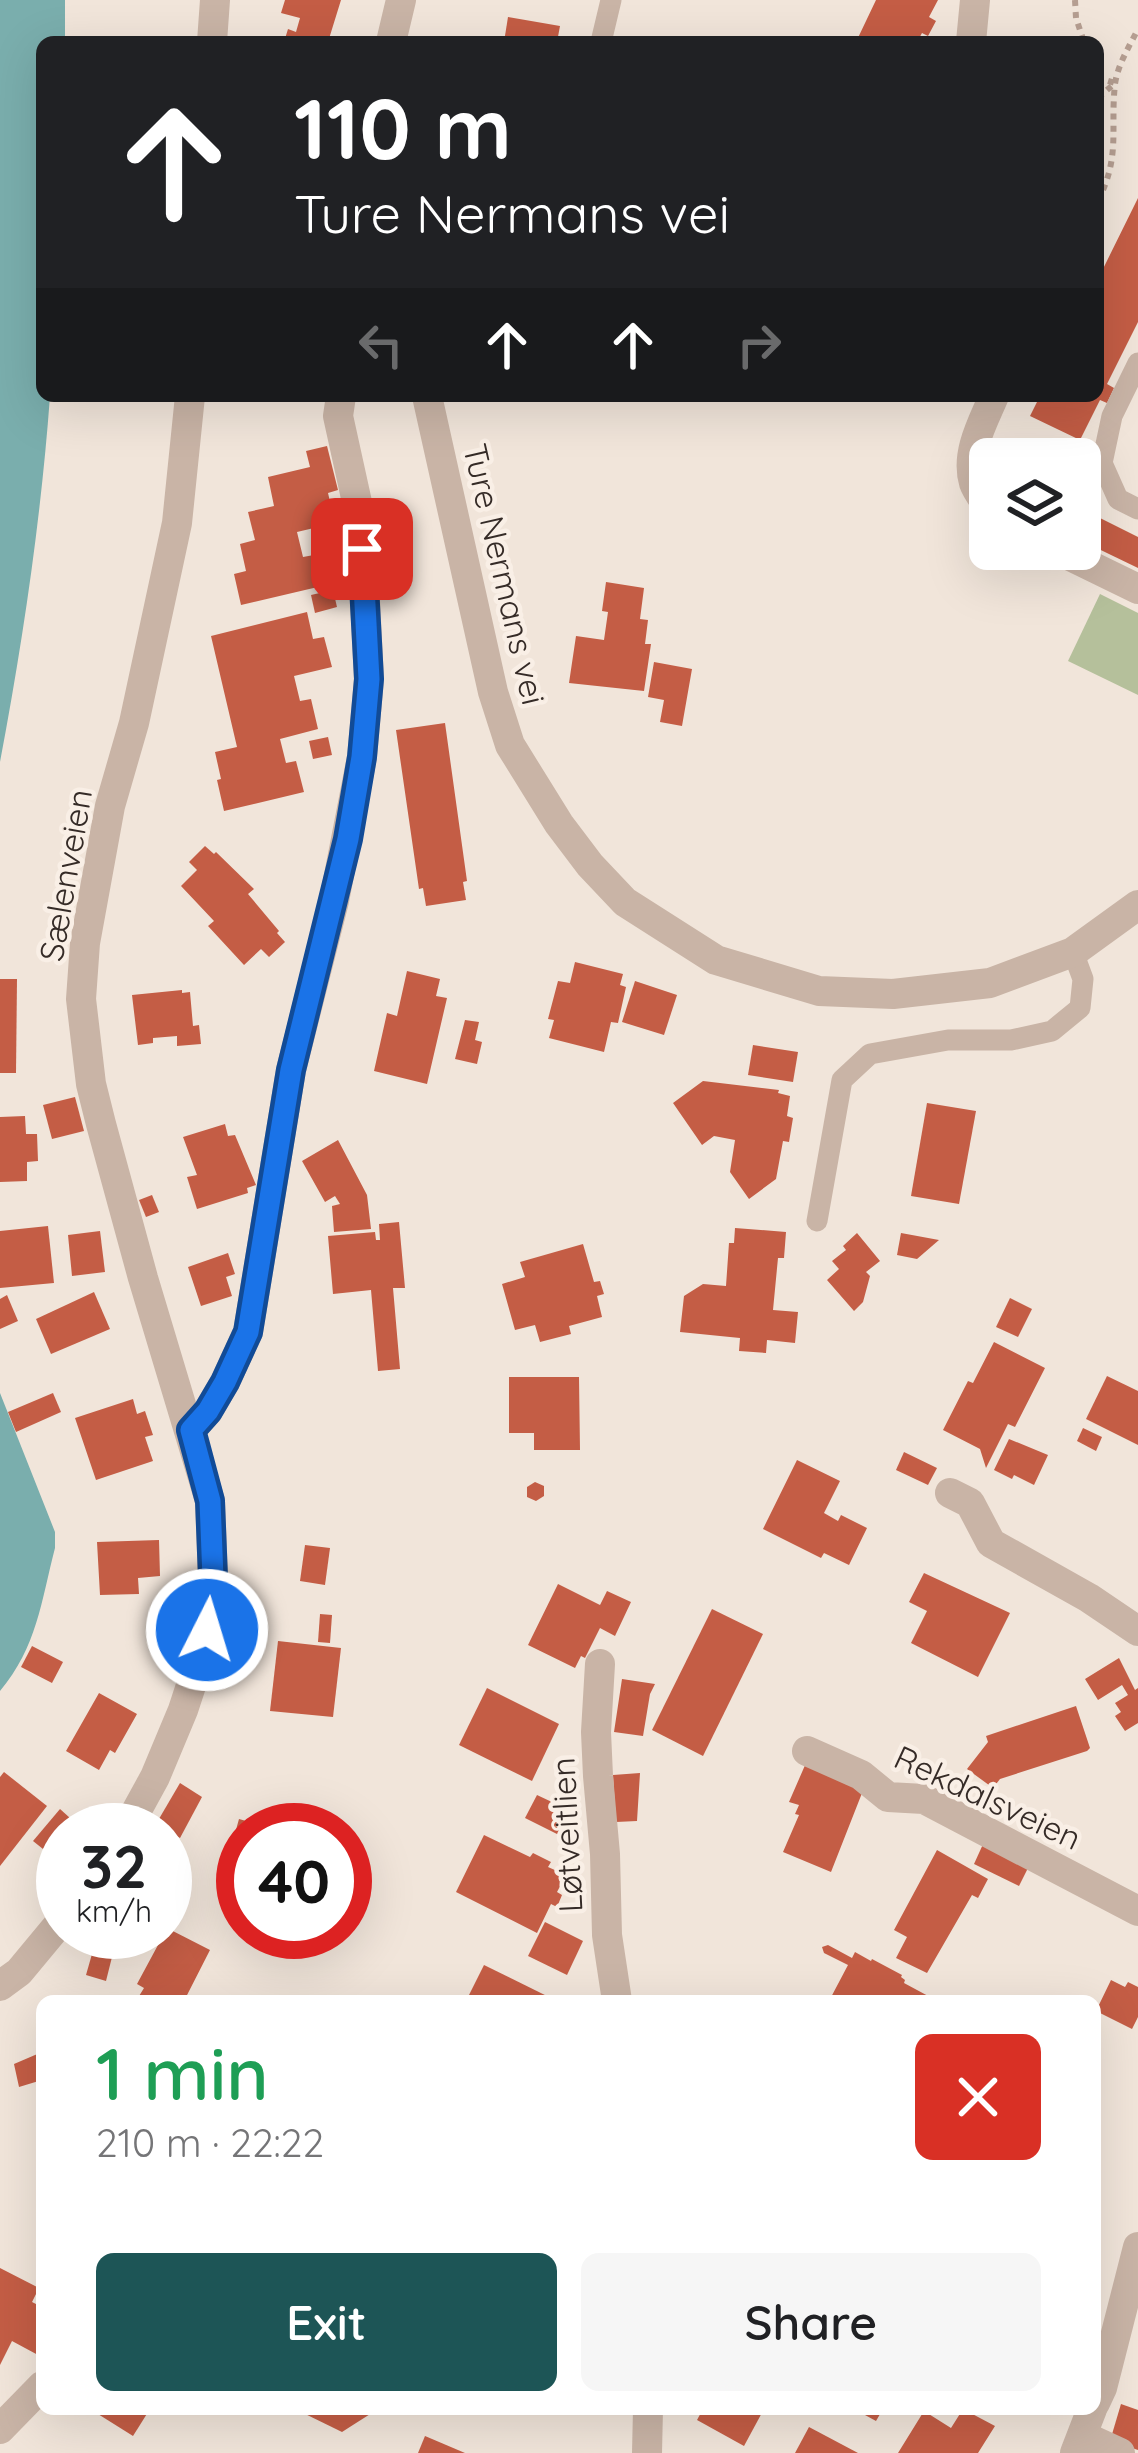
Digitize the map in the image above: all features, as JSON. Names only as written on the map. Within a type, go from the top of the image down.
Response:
[{"type":"street","points":[[212,36],[215,0]]},
{"type":"street","points":[[392,36],[401,0]]},
{"type":"street","points":[[972,36],[976,0]]},
{"type":"street","name":"Sælenveien","points":[[141,1803],[183,1710],[207,1630],[213,1578],[210,1501],[101,1124],[81,999],[85,943],[110,806],[134,723],[177,523],[189,402]]},
{"type":"street","points":[[191,1430],[225,1382],[248,1332],[291,1070],[348,839],[362,757],[369,679],[360,516],[338,416],[340,402]]},
{"type":"street","name":"Ture Nermans vei","points":[[428,402],[493,692],[510,745],[559,824],[625,902],[716,961],[819,991],[893,994],[990,983],[1073,952],[1138,904]]},
{"type":"street","points":[[976,438],[991,402]]},
{"type":"street","points":[[1098,570],[1138,590]]},
{"type":"street","points":[[950,1493],[970,1503],[991,1543],[1138,1630]]},
{"type":"street","name":"Løtveitlien","points":[[600,1664],[598,1776],[607,1935],[616,1995]]},
{"type":"street","name":"Rekdalsveien","points":[[807,1751],[862,1775],[888,1798],[924,1799],[1138,1911]]},
{"type":"street","points":[[0,1986],[36,1952]]},
{"type":"street","points":[[1101,2390],[1132,2296],[1138,2247]]},
{"type":"street","points":[[0,2428],[36,2392]]},
{"type":"street","points":[[646,2453],[648,2415]]},
{"type":"street","points":[[1086,2425],[1120,2453]]},
{"type":"lane","points":[[602,36],[611,0]]},
{"type":"lane","points":[[1138,363],[1112,416],[1102,463],[1118,499],[1138,509]]},
{"type":"lane","points":[[817,1221],[842,1080],[870,1054],[948,1040],[1011,1040],[1052,1031],[1080,1008],[1083,979],[1073,952]]},
{"type":"path","points":[[1075,0],[1083,36]]},
{"type":"path","points":[[1104,189],[1115,147],[1115,83],[1138,29]]},
{"type":"path","points":[[1104,80],[1115,83]]},
{"type":"path","points":[[1104,93],[1115,83]]},
{"type":"green space","points":[[1100,594],[1138,613],[1138,695],[1068,661]]},
{"type":"water","points":[[0,0],[65,0],[65,36],[36,36],[36,402],[49,402],[30,579],[0,762]]},
{"type":"water","points":[[0,1393],[55,1532],[55,1548],[30,1641],[0,1691]]},
{"type":"building","points":[[285,0],[341,0],[330,36],[286,36],[288,29],[296,32],[300,18],[281,13]]},
{"type":"building","points":[[876,0],[938,0],[929,17],[936,21],[928,36],[859,36]]},
{"type":"building","points":[[508,17],[560,26],[558,36],[505,36]]},
{"type":"building","points":[[1138,198],[1138,322],[1107,384],[1114,388],[1104,402],[1104,267]]},
{"type":"building","points":[[1037,402],[1099,402],[1081,438],[1030,416]]},
{"type":"building","points":[[327,446],[338,490],[328,493],[335,523],[297,532],[303,557],[314,555],[322,586],[241,605],[234,574],[246,571],[240,544],[255,540],[248,512],[274,506],[268,477],[310,467],[306,451]]},
{"type":"building","points":[[1101,518],[1138,537],[1138,568],[1101,550]]},
{"type":"building","points":[[606,582],[644,588],[640,619],[648,620],[645,644],[651,644],[644,691],[569,683],[576,636],[604,640]]},
{"type":"building","points":[[333,590],[337,607],[315,613],[311,595]]},
{"type":"building","points":[[307,612],[313,639],[324,637],[332,667],[294,676],[300,701],[311,699],[318,729],[280,739],[286,763],[296,761],[304,792],[224,811],[215,752],[237,747],[211,636]]},
{"type":"building","points":[[654,662],[692,669],[682,726],[660,722],[664,700],[648,697]]},
{"type":"building","points":[[445,723],[466,900],[426,906],[423,888],[419,889],[396,730]]},
{"type":"building","points":[[328,737],[332,755],[313,759],[309,741]]},
{"type":"building","points":[[205,846],[254,889],[248,894],[279,931],[285,942],[269,957],[261,949],[244,965],[208,926],[214,921],[181,886],[197,870],[189,862]]},
{"type":"building","points":[[575,962],[623,974],[620,985],[626,987],[618,1023],[611,1022],[604,1052],[549,1038],[554,1020],[548,1019],[558,981],[570,983]]},
{"type":"building","points":[[407,971],[440,979],[436,996],[447,998],[427,1084],[374,1071],[387,1013],[397,1016]]},
{"type":"building","points":[[0,979],[17,979],[16,1073],[0,1073]]},
{"type":"building","points":[[635,981],[677,995],[664,1035],[622,1022]]},
{"type":"building","points":[[190,992],[193,1026],[199,1025],[201,1044],[177,1046],[177,1036],[138,1045],[132,995]]},
{"type":"building","points":[[465,1020],[479,1022],[475,1040],[482,1042],[477,1064],[455,1059]]},
{"type":"building","points":[[753,1045],[798,1052],[793,1082],[748,1075]]},
{"type":"building","points":[[703,1081],[779,1090],[790,1096],[789,1142],[783,1141],[776,1179],[749,1199],[730,1172],[735,1140],[714,1136],[702,1145],[673,1103]]},
{"type":"building","points":[[75,1097],[84,1131],[52,1139],[43,1105]]},
{"type":"building","points":[[927,1103],[976,1111],[959,1204],[911,1196]]},
{"type":"building","points":[[25,1116],[26,1134],[37,1134],[38,1161],[27,1162],[27,1181],[0,1182],[0,1117]]},
{"type":"building","points":[[225,1124],[228,1136],[235,1135],[256,1185],[247,1188],[248,1193],[197,1209],[187,1177],[197,1175],[183,1137]]},
{"type":"building","points":[[338,1140],[367,1195],[371,1229],[334,1232],[332,1206],[340,1204],[335,1196],[325,1202],[302,1161]]},
{"type":"building","points":[[152,1195],[159,1212],[146,1217],[139,1200]]},
{"type":"building","points":[[399,1222],[405,1288],[393,1288],[400,1369],[378,1371],[371,1290],[333,1294],[328,1236],[375,1232],[380,1240],[379,1224]]},
{"type":"building","points":[[48,1226],[54,1283],[0,1288],[0,1231]]},
{"type":"building","points":[[735,1228],[786,1232],[784,1258],[778,1258],[773,1310],[798,1312],[795,1343],[767,1340],[766,1353],[739,1351],[740,1338],[680,1332],[684,1296],[703,1284],[726,1286],[729,1243],[734,1243]]},
{"type":"building","points":[[100,1231],[105,1272],[72,1276],[68,1235]]},
{"type":"building","points":[[857,1233],[880,1261],[866,1272],[870,1276],[863,1302],[854,1311],[827,1280],[839,1269],[832,1261]]},
{"type":"building","points":[[901,1233],[939,1240],[917,1259],[897,1255]]},
{"type":"building","points":[[583,1244],[594,1282],[600,1281],[604,1294],[597,1296],[602,1317],[569,1326],[571,1334],[540,1342],[535,1325],[515,1330],[502,1284],[525,1277],[520,1262]]},
{"type":"building","points":[[228,1253],[235,1274],[226,1277],[232,1296],[201,1306],[188,1267]]},
{"type":"building","points":[[94,1292],[110,1329],[51,1354],[36,1319]]},
{"type":"building","points":[[7,1295],[18,1321],[0,1329],[0,1299]]},
{"type":"building","points":[[1010,1298],[1032,1309],[1018,1337],[996,1327]]},
{"type":"building","points":[[994,1342],[1045,1368],[1015,1427],[1008,1424],[986,1468],[980,1449],[943,1430]]},
{"type":"building","points":[[1107,1376],[1138,1391],[1138,1445],[1086,1419]]},
{"type":"building","points":[[509,1377],[579,1377],[580,1450],[534,1450],[534,1433],[509,1433]]},
{"type":"building","points":[[53,1393],[61,1412],[16,1432],[8,1412]]},
{"type":"building","points":[[133,1399],[137,1414],[145,1411],[153,1435],[145,1437],[153,1461],[96,1480],[75,1418]]},
{"type":"building","points":[[1083,1428],[1102,1437],[1096,1451],[1077,1441]]},
{"type":"building","points":[[1009,1439],[1048,1455],[1034,1485],[994,1470]]},
{"type":"building","points":[[904,1452],[937,1468],[928,1485],[896,1470]]},
{"type":"building","points":[[797,1460],[840,1481],[824,1513],[838,1521],[841,1515],[867,1528],[849,1565],[824,1553],[821,1558],[763,1529]]},
{"type":"building","points":[[535,1482],[544,1486],[544,1496],[536,1501],[527,1497],[527,1487]]},
{"type":"building","points":[[159,1540],[160,1576],[138,1578],[139,1594],[100,1595],[97,1542]]},
{"type":"building","points":[[305,1545],[330,1548],[325,1585],[300,1581]]},
{"type":"building","points":[[924,1573],[1010,1613],[978,1677],[911,1643],[927,1611],[909,1602]]},
{"type":"building","points":[[558,1584],[600,1605],[607,1591],[631,1602],[615,1636],[600,1628],[575,1668],[528,1645]]},
{"type":"building","points":[[712,1609],[763,1634],[703,1756],[652,1730]]},
{"type":"building","points":[[320,1614],[332,1615],[330,1643],[318,1642]]},
{"type":"building","points":[[278,1641],[341,1648],[333,1717],[270,1711]]},
{"type":"building","points":[[32,1646],[63,1662],[52,1683],[21,1667]]},
{"type":"building","points":[[1119,1658],[1135,1690],[1138,1688],[1138,1723],[1125,1731],[1115,1716],[1121,1712],[1115,1703],[1128,1695],[1122,1685],[1098,1700],[1085,1679]]},
{"type":"building","points":[[622,1679],[655,1684],[643,1736],[614,1732]]},
{"type":"building","points":[[487,1688],[559,1724],[532,1781],[459,1745]]},
{"type":"building","points":[[99,1693],[137,1714],[115,1753],[110,1750],[99,1770],[66,1751]]},
{"type":"building","points":[[1076,1706],[1090,1748],[1087,1751],[1000,1779],[993,1788],[967,1769],[988,1742],[986,1736]]},
{"type":"building","points":[[806,1763],[864,1788],[831,1872],[783,1852],[799,1815],[795,1814],[799,1805],[789,1802]]},
{"type":"building","points":[[4,1772],[43,1803],[36,1803],[36,1820],[0,1866],[0,1777]]},
{"type":"building","points":[[640,1773],[637,1821],[616,1822],[613,1775]]},
{"type":"building","points":[[180,1783],[202,1797],[192,1816],[192,1803],[168,1803]]},
{"type":"building","points":[[537,1795],[571,1811],[559,1835],[525,1818]]},
{"type":"building","points":[[484,1835],[530,1857],[533,1853],[566,1875],[557,1892],[562,1895],[557,1907],[551,1904],[537,1933],[456,1892]]},
{"type":"building","points":[[984,1842],[1030,1864],[1019,1886],[974,1864]]},
{"type":"building","points":[[937,1850],[988,1879],[978,1898],[972,1895],[927,1973],[896,1958],[907,1937],[894,1930]]},
{"type":"building","points":[[545,1922],[583,1941],[567,1975],[528,1956]]},
{"type":"building","points":[[192,1941],[210,1950],[187,1995],[140,1995],[144,1988],[137,1984],[150,1959],[192,1959]]},
{"type":"building","points":[[828,1945],[852,1958],[855,1952],[872,1959],[926,1995],[832,1995],[848,1965],[824,1953],[822,1947]]},
{"type":"building","points":[[91,1959],[112,1959],[106,1981],[86,1975]]},
{"type":"building","points":[[484,1965],[545,1995],[469,1995]]},
{"type":"building","points":[[1111,1980],[1138,1987],[1138,2017],[1132,2029],[1101,2014],[1101,2001]]},
{"type":"building","points":[[36,2055],[36,2082],[19,2087],[14,2064]]},
{"type":"building","points":[[0,2268],[36,2286],[32,2302],[36,2304],[36,2354],[12,2341],[0,2365]]},
{"type":"building","points":[[1121,2404],[1138,2410],[1138,2450],[1110,2441]]},
{"type":"building","points":[[100,2415],[146,2415],[133,2436]]},
{"type":"building","points":[[307,2415],[369,2415],[342,2432]]},
{"type":"building","points":[[700,2415],[761,2415],[744,2446],[697,2420]]},
{"type":"building","points":[[922,2415],[951,2428],[959,2415],[974,2415],[995,2426],[978,2453],[898,2453]]},
{"type":"building","points":[[809,2427],[858,2453],[795,2453]]},
{"type":"building","points":[[425,2436],[465,2453],[418,2453]]},
{"type":"route","points":[[207,1630],[213,1578],[210,1501],[191,1430],[225,1382],[248,1332],[291,1070],[348,839],[369,679],[362,549]]}]
